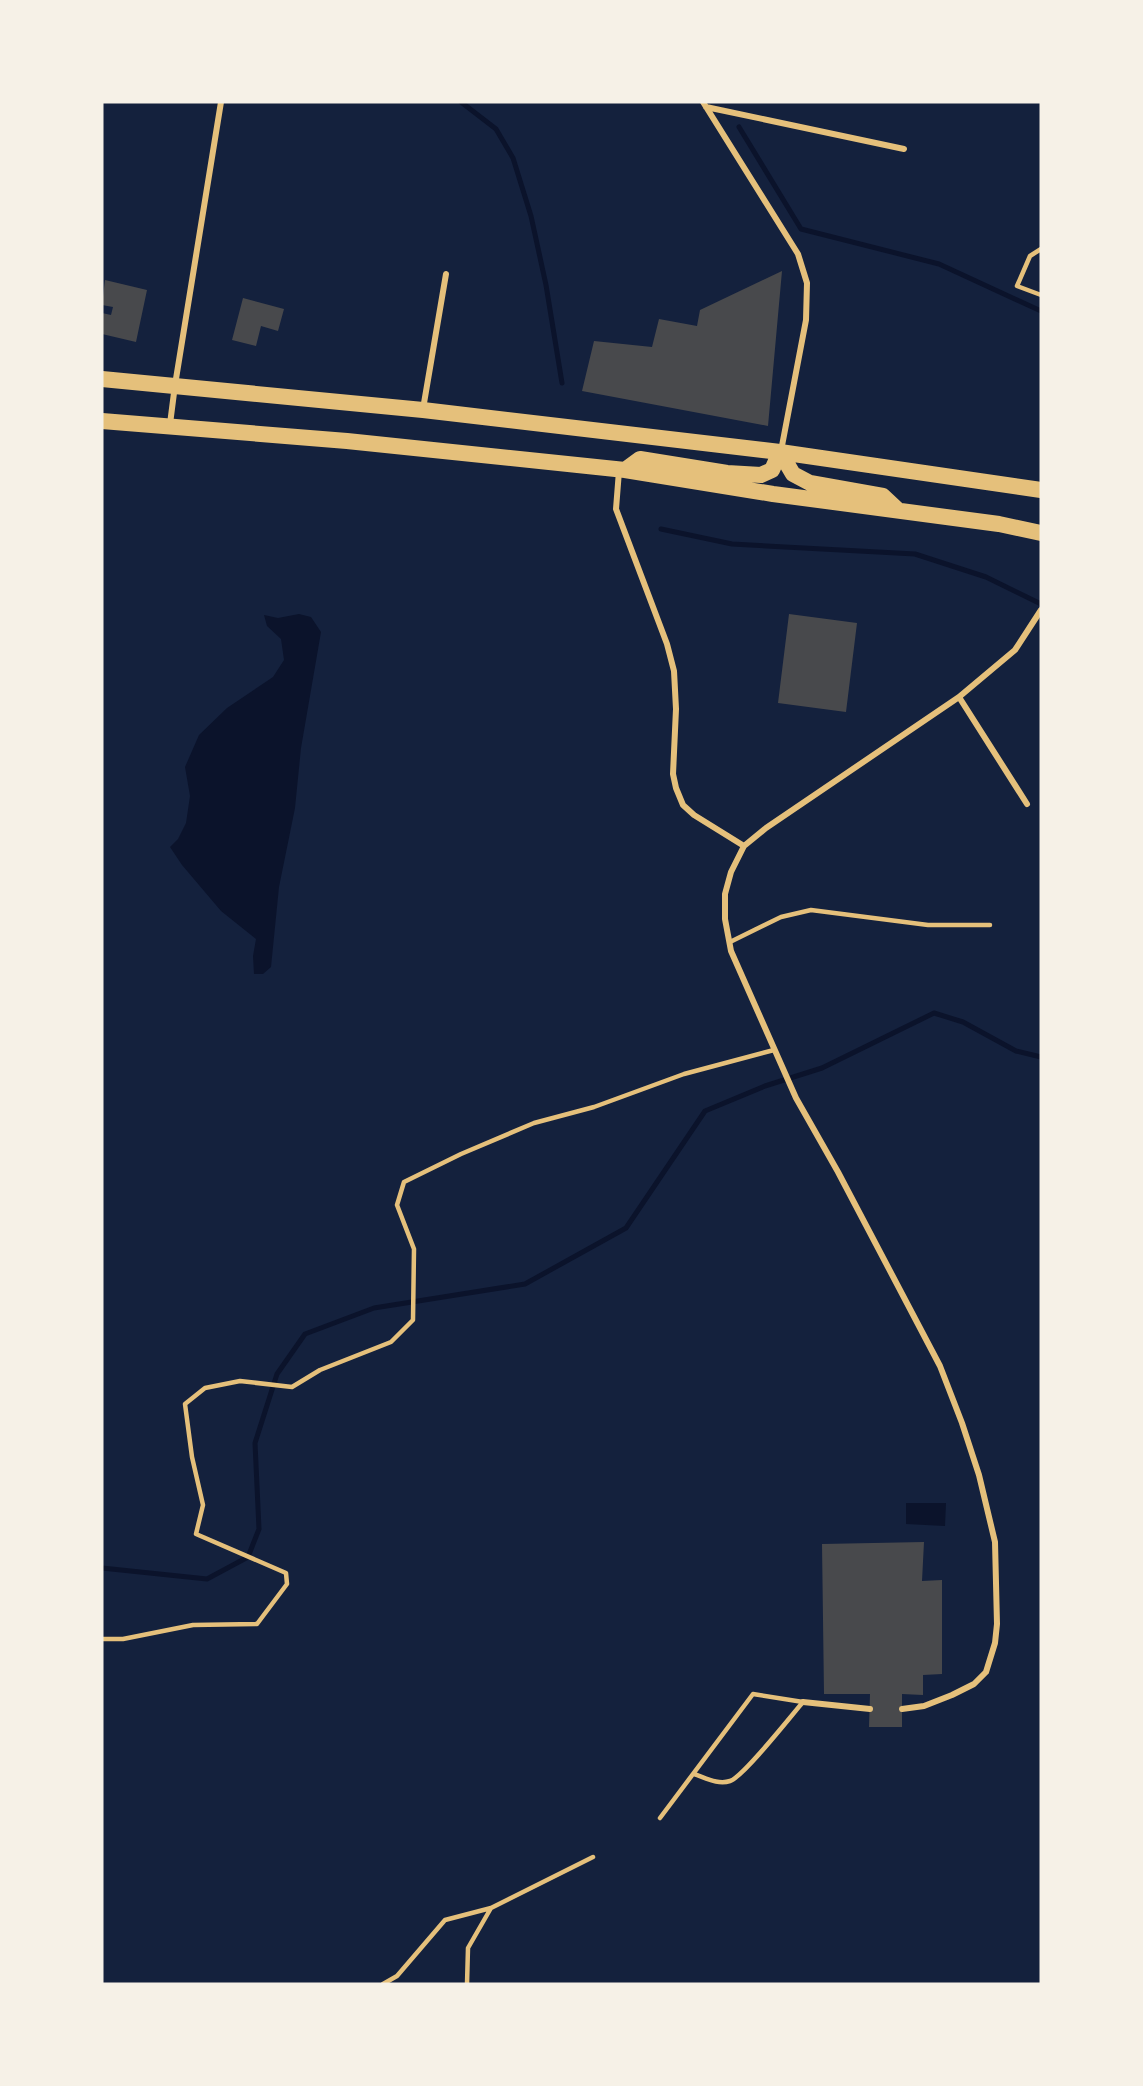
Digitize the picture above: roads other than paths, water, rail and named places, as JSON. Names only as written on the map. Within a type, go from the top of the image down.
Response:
[{"type":"highway","points":[[102,379],[423,410],[780,452],[1041,490]]},
{"type":"highway","points":[[102,421],[347,441],[622,470],[773,494],[999,524],[1041,533]]},
{"type":"highway","points":[[622,470],[640,459],[727,473],[761,475],[772,470],[780,452]]},
{"type":"highway","points":[[780,452],[793,474],[810,483],[883,496],[899,511]]},
{"type":"street","points":[[170,426],[221,102]]},
{"type":"street","points":[[704,104],[904,149]]},
{"type":"street","points":[[704,104],[798,254],[807,283],[807,320],[780,452]]},
{"type":"street","points":[[423,410],[446,274]]},
{"type":"street","points":[[622,470],[616,509],[667,644],[674,671],[676,709],[673,774],[676,788],[683,805],[694,815],[744,846]]},
{"type":"street","points":[[902,1709],[924,1706],[952,1695],[974,1684],[986,1672],[995,1643],[997,1624],[995,1542],[979,1475],[940,1366],[838,1172],[796,1098],[774,1050],[731,951],[725,919],[725,894],[731,872],[744,846],[766,828],[959,698],[1015,650],[1041,610]]},
{"type":"street","points":[[959,698],[1027,804]]},
{"type":"street","points":[[803,1702],[870,1709]]},
{"type":"lane","points":[[1041,249],[1030,256],[1017,286],[1041,295]]},
{"type":"lane","points":[[730,942],[781,917],[811,910],[928,925],[990,925]]},
{"type":"lane","points":[[102,1639],[123,1639],[193,1625],[257,1624],[287,1584],[286,1574],[196,1534],[202,1505],[192,1457],[185,1404],[205,1388],[240,1381],[292,1387],[321,1370],[391,1342],[413,1320],[414,1249],[397,1205],[404,1182],[461,1154],[534,1123],[594,1107],[684,1074],[774,1050]]},
{"type":"lane","points":[[660,1818],[753,1694],[803,1702]]},
{"type":"lane","points":[[694,1774],[719,1783],[732,1781],[803,1702]]},
{"type":"lane","points":[[383,1984],[397,1976],[445,1920],[491,1908],[593,1857]]},
{"type":"lane","points":[[467,1984],[468,1948],[491,1908]]},
{"type":"water","points":[[299,614],[311,617],[321,632],[301,748],[295,808],[279,887],[271,967],[263,974],[254,974],[253,956],[256,939],[221,911],[182,865],[170,847],[178,839],[186,823],[190,796],[185,767],[199,735],[227,708],[273,677],[284,660],[281,639],[267,626],[264,615],[278,618]]},
{"type":"water","points":[[906,1503],[946,1503],[945,1526],[906,1524]]},
{"type":"waterway","points":[[461,102],[496,129],[513,158],[531,216],[546,285],[562,383]]},
{"type":"waterway","points":[[739,127],[801,229],[939,264],[1041,311]]},
{"type":"waterway","points":[[661,529],[732,544],[915,554],[986,577],[1041,604]]},
{"type":"waterway","points":[[102,1568],[207,1579],[248,1557],[259,1529],[255,1443],[277,1374],[305,1334],[374,1308],[525,1284],[626,1228],[705,1111],[765,1086],[822,1068],[934,1013],[963,1022],[1016,1051],[1041,1057]]}]
